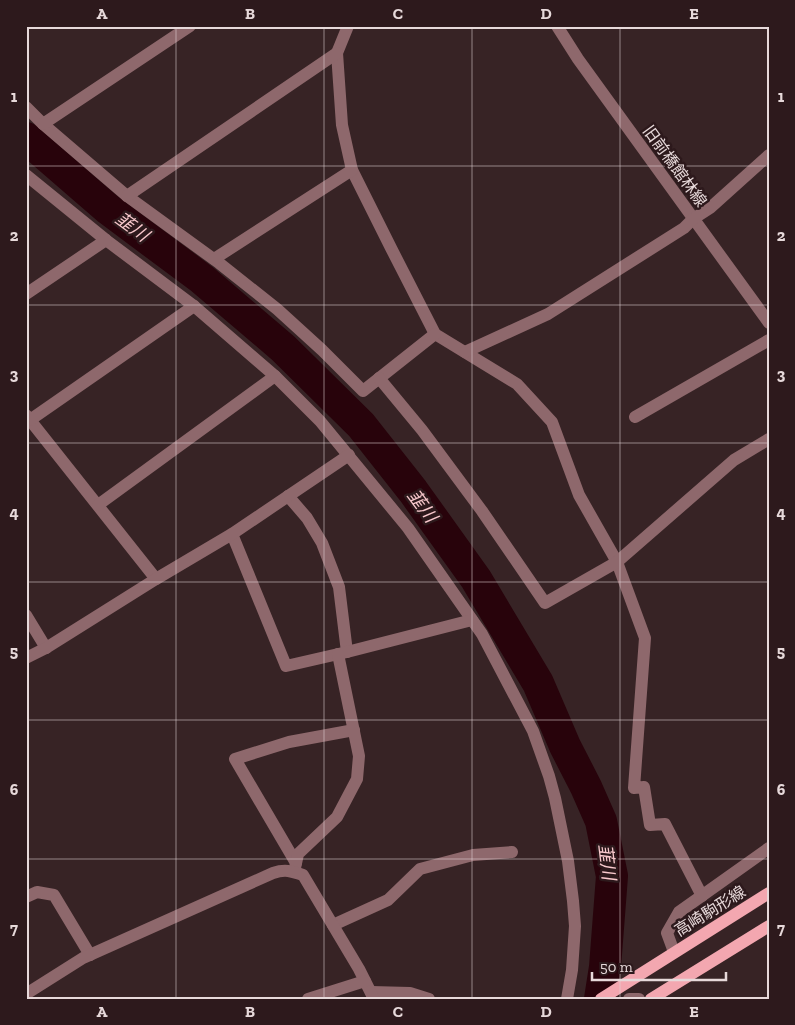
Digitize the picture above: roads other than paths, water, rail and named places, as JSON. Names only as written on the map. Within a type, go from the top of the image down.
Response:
[{"type":"main road","name":"高崎駒形線","points":[[600,999],[769,893]]},
{"type":"main road","points":[[651,999],[769,926]]},
{"type":"street","points":[[43,124],[190,26]]},
{"type":"street","points":[[348,26],[337,52],[342,125],[352,170],[435,334],[517,384],[552,422],[579,495],[617,562],[646,638],[634,788],[644,787],[650,825],[665,824],[702,896]]},
{"type":"street","name":"旧前橋館林線","points":[[558,26],[578,59],[769,323]]},
{"type":"street","points":[[126,196],[337,52]]},
{"type":"street","points":[[26,107],[126,196],[214,259],[277,309],[363,391],[435,334]]},
{"type":"street","points":[[465,352],[548,314],[684,228],[693,219],[710,208],[769,154]]},
{"type":"street","points":[[214,259],[352,170]]},
{"type":"street","points":[[26,175],[106,240],[194,306],[276,376],[320,421],[408,528],[482,634],[533,731],[550,776],[568,861],[575,926],[572,970],[566,999]]},
{"type":"street","points":[[26,294],[106,240]]},
{"type":"street","points":[[156,579],[28,418],[194,306]]},
{"type":"street","points":[[635,417],[769,340]]},
{"type":"street","points":[[98,505],[276,376]]},
{"type":"street","points":[[379,378],[422,430],[482,511],[545,603],[617,562],[734,460],[769,439]]},
{"type":"street","points":[[26,658],[46,648],[232,534],[348,455]]},
{"type":"street","points":[[288,496],[307,518],[322,543],[339,587],[343,653],[359,756],[357,779],[337,817],[298,854],[295,867]]},
{"type":"street","points":[[232,534],[286,666],[472,620]]},
{"type":"street","points":[[26,616],[46,648]]},
{"type":"street","points":[[354,730],[289,742],[236,759],[295,867],[303,875],[370,991]]},
{"type":"street","points":[[674,952],[667,933],[679,912],[769,848]]},
{"type":"street","points":[[333,926],[388,900],[420,869],[473,855],[512,852]]},
{"type":"street","points":[[26,994],[90,955],[273,873],[295,867]]},
{"type":"street","points":[[26,897],[37,892],[54,895],[90,955]]},
{"type":"street","points":[[308,999],[370,991],[410,993],[429,999]]},
{"type":"street","points":[[629,999],[639,999]]},
{"type":"waterway","name":"韮川","points":[[26,138],[108,209],[202,279],[283,348],[361,425],[413,491],[476,579],[538,683],[565,746],[601,821],[612,876],[605,967],[600,999]]}]
